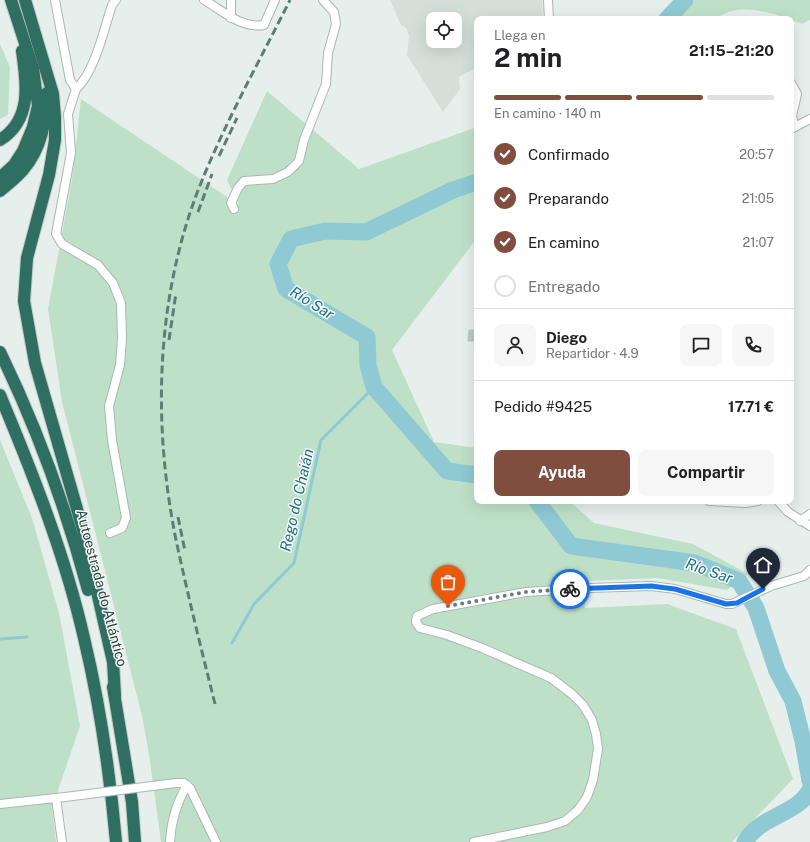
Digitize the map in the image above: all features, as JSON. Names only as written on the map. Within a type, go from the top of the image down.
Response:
[{"type":"highway","points":[[0,140],[9,134],[18,124],[24,107],[26,82],[20,44],[8,0]]},
{"type":"highway","points":[[0,178],[14,165],[23,151],[33,127],[38,106],[33,68],[11,0]]},
{"type":"highway","points":[[25,0],[53,94],[55,140],[49,175],[27,258],[24,301],[36,363],[83,530],[113,662],[115,694]]},
{"type":"highway","points":[[0,192],[23,170],[34,154],[42,136],[46,117],[47,73]]},
{"type":"highway","name":"Autoestrada do Atlántico","points":[[0,352],[59,492],[74,535],[115,694],[132,802],[135,842]]},
{"type":"highway","points":[[0,395],[42,501],[70,584],[84,638],[111,783],[116,842]]},
{"type":"street","points":[[55,0],[70,80],[76,89]]},
{"type":"street","points":[[110,533],[122,528],[126,518],[112,440],[109,406],[120,365],[122,339],[121,303],[113,283],[98,265],[62,244],[56,234],[71,153],[68,114],[76,89],[81,84],[95,57],[112,5],[116,0]]},
{"type":"street","points":[[204,0],[231,18],[254,26],[264,25],[275,0]]},
{"type":"street","points":[[231,0],[231,18]]},
{"type":"street","points":[[234,209],[231,203],[238,188],[244,181],[273,179],[288,172],[299,161],[304,140],[326,84],[328,53],[336,24],[334,12],[324,0]]},
{"type":"street","points":[[548,0],[549,16]]},
{"type":"street","points":[[794,89],[797,94],[794,107]]},
{"type":"street","points":[[794,127],[810,119]]},
{"type":"street","points":[[781,504],[788,512],[810,526]]},
{"type":"street","points":[[800,521],[810,514]]},
{"type":"street","points":[[474,842],[547,827],[565,821],[578,810],[587,797],[593,780],[598,749],[596,734],[592,720],[583,706],[572,694],[552,678],[482,648],[447,635],[420,628],[416,622],[419,615],[433,609],[526,592],[651,586],[675,589],[726,604],[737,603],[777,583],[804,576],[810,570]]},
{"type":"street","points":[[0,804],[176,783],[187,785],[192,791],[216,842]]},
{"type":"street","points":[[170,842],[175,812],[181,795],[187,785]]},
{"type":"street","points":[[56,798],[62,842]]},
{"type":"shaded area","points":[[390,0],[542,0],[543,16],[474,16],[474,69],[459,77],[460,89],[443,112],[407,55],[409,36],[406,28],[401,25]]},
{"type":"green space","points":[[691,0],[810,0],[810,20],[802,24],[794,21],[794,16],[781,16],[746,10],[735,10],[720,16],[675,16]]},
{"type":"green space","points":[[0,44],[10,67],[8,115],[0,119]]},
{"type":"green space","points":[[267,91],[359,169],[474,128],[474,242],[392,350],[434,442],[474,448],[474,504],[572,504],[594,523],[693,544],[748,574],[727,590],[657,578],[584,581],[585,608],[667,604],[736,629],[793,779],[732,842],[161,842],[149,754],[142,716],[62,402],[48,309],[72,179],[81,99],[239,205],[227,180]]},
{"type":"green space","points":[[0,440],[32,518],[59,613],[80,726],[52,808],[56,842],[0,842]]},
{"type":"building","points":[[469,330],[474,330],[474,341],[468,341]]},
{"type":"waterway","name":"Río Sar","points":[[670,16],[685,0]]},
{"type":"waterway","name":"Río Sar","points":[[474,183],[453,190],[366,232],[325,231],[291,239],[278,264],[286,289],[367,337],[368,365],[374,387],[447,471],[474,475]]},
{"type":"waterway","name":"Rego do Chaián","points":[[232,643],[254,604],[294,563],[321,440],[374,387]]},
{"type":"waterway","name":"Río Sar","points":[[539,504],[571,546],[695,563],[739,581],[756,608],[777,671],[793,701],[803,741],[810,781]]},
{"type":"waterway","name":"Rego do Chaián","points":[[0,639],[27,637]]},
{"type":"waterway","name":"Río Sar","points":[[745,842],[751,833],[759,826],[796,805],[810,790]]},
{"type":"railway","points":[[215,704],[175,535],[168,492],[163,449],[161,406],[162,362],[166,319],[173,277],[183,234],[197,193],[229,119],[290,0]]},
{"type":"railway","points":[[219,156],[237,118]]},
{"type":"railway","points":[[198,212],[212,174]]},
{"type":"railway","points":[[169,340],[176,293]]},
{"type":"railway","points":[[178,517],[185,551]]},
{"type":"way so far","points":[[448,606],[526,592],[570,589]]},
{"type":"route","points":[[570,589],[651,586],[675,589],[726,604],[737,603],[763,589]]}]
